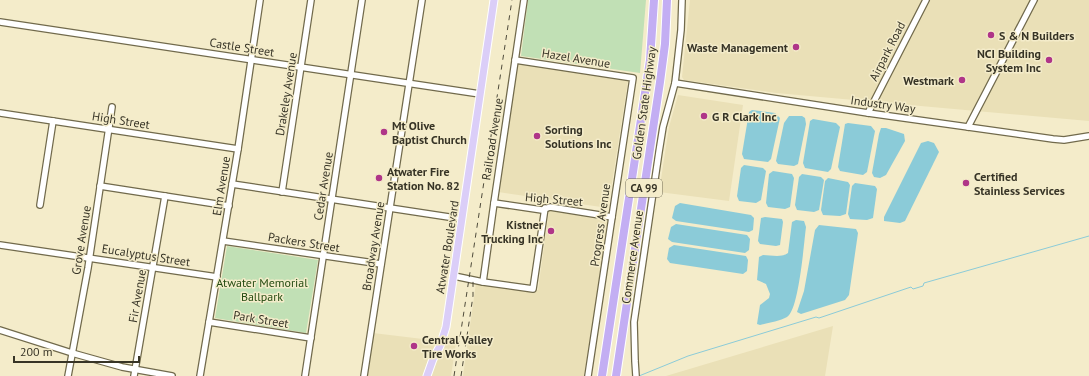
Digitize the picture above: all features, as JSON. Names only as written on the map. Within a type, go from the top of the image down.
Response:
[{"type":"highway","name":"Golden State Highway","points":[[602,376],[650,60],[654,0]]},
{"type":"highway","name":"Golden State Highway","points":[[616,376],[660,82],[665,44],[668,0]]},
{"type":"main road","name":"Atwater Boulevard","points":[[426,376],[440,346],[446,327],[494,0]]},
{"type":"street","name":"Elm Avenue","points":[[200,376],[229,206],[260,0]]},
{"type":"street","name":"Drakeley Avenue","points":[[282,192],[311,0]]},
{"type":"street","name":"Cedar Avenue","points":[[305,376],[362,0]]},
{"type":"street","name":"Broadway Avenue","points":[[364,376],[422,0]]},
{"type":"street","name":"Railroad Avenue","points":[[483,282],[524,0]]},
{"type":"street","name":"Commerce Avenue","points":[[636,373],[634,322],[663,127],[675,83],[681,30],[682,0]]},
{"type":"street","name":"Airpark Road","points":[[868,113],[926,0]]},
{"type":"street","points":[[968,127],[1034,0]]},
{"type":"street","name":"Castle Street","points":[[0,22],[480,94]]},
{"type":"street","name":"Hazel Avenue","points":[[515,60],[633,78]]},
{"type":"street","name":"Progress Avenue","points":[[588,376],[633,78]]},
{"type":"street","name":"Industry Way","points":[[675,83],[868,113],[1064,140],[1089,136]]},
{"type":"street","name":"Grove Avenue","points":[[68,376],[89,258],[112,107]]},
{"type":"street","name":"High Street","points":[[0,113],[238,149]]},
{"type":"street","points":[[40,205],[53,121]]},
{"type":"street","points":[[232,184],[462,219]]},
{"type":"street","points":[[100,186],[229,206]]},
{"type":"street","name":"Fir Avenue","points":[[134,373],[165,196]]},
{"type":"street","name":"High Street","points":[[494,203],[542,210],[550,207],[612,217]]},
{"type":"street","points":[[454,276],[532,289],[545,208]]},
{"type":"street","name":"Packers Street","points":[[223,241],[381,264]]},
{"type":"street","name":"Eucalyptus Street","points":[[0,245],[217,277]]},
{"type":"street","name":"Park Street","points":[[209,322],[311,338]]},
{"type":"street","points":[[0,330],[134,373],[172,376]]},
{"type":"shaded area","points":[[690,0],[1089,0],[1089,121],[776,93],[684,80],[682,77]]},
{"type":"shaded area","points":[[518,64],[628,81],[608,208],[498,192]]},
{"type":"shaded area","points":[[678,95],[743,105],[729,201],[659,192],[669,127]]},
{"type":"shaded area","points":[[549,210],[607,221],[605,248],[584,376],[463,376],[476,283],[538,290]]},
{"type":"shaded area","points":[[833,326],[825,376],[666,376]]},
{"type":"shaded area","points":[[373,333],[456,343],[451,376],[365,376]]},
{"type":"green space","points":[[528,0],[646,0],[640,73],[521,56]]},
{"type":"green space","name":"Atwater Memorial Ballpark","points":[[227,246],[318,260],[306,333],[215,318]]},
{"type":"water","points":[[752,110],[775,113],[780,118],[771,159],[768,162],[744,159],[742,154],[749,112]]},
{"type":"water","points":[[789,116],[802,116],[805,118],[806,124],[798,164],[794,166],[778,164],[776,161],[784,123]]},
{"type":"water","points":[[813,119],[836,123],[840,127],[831,169],[828,172],[805,168],[803,163],[810,121]]},
{"type":"water","points":[[848,123],[871,126],[875,131],[867,172],[863,175],[840,171],[838,167],[845,124]]},
{"type":"water","points":[[881,128],[886,128],[904,134],[905,141],[886,175],[880,178],[874,177],[872,173]]},
{"type":"water","points":[[928,141],[934,143],[939,152],[905,221],[900,223],[884,221],[884,217],[921,143]]},
{"type":"water","points":[[744,165],[763,168],[766,171],[761,200],[756,203],[739,201],[737,196],[741,168]]},
{"type":"water","points":[[773,171],[792,174],[794,178],[790,207],[785,209],[768,207],[766,203],[769,174]]},
{"type":"water","points":[[802,174],[821,177],[824,180],[819,210],[814,212],[797,210],[795,205],[799,177]]},
{"type":"water","points":[[828,178],[848,182],[850,185],[846,214],[840,216],[823,215],[821,210],[825,181]]},
{"type":"water","points":[[855,183],[875,186],[877,189],[873,218],[867,220],[850,219],[848,214],[852,186]]},
{"type":"water","points":[[680,203],[751,215],[754,218],[753,230],[749,232],[676,221],[672,218],[675,206]]},
{"type":"water","points":[[761,218],[782,219],[783,222],[780,245],[760,244],[758,241]]},
{"type":"water","points":[[796,220],[804,221],[806,227],[795,302],[787,317],[760,325],[757,324],[760,305],[769,298],[770,294],[766,284],[757,280],[759,257],[763,255],[785,255],[788,253],[792,222]]},
{"type":"water","points":[[676,224],[747,235],[750,239],[749,250],[745,253],[672,242],[668,239],[671,227]]},
{"type":"water","points":[[819,225],[856,229],[858,233],[849,295],[845,300],[801,314],[797,312],[804,291],[815,230]]},
{"type":"water","points":[[674,245],[746,256],[748,260],[747,271],[743,274],[670,263],[667,259],[669,248]]},
{"type":"waterway","points":[[639,376],[688,356],[816,317],[819,318],[911,287],[913,289],[923,286],[924,283],[1089,236]]},
{"type":"railway","points":[[454,376],[512,0]]},
{"type":"railway","points":[[494,143],[494,157]]},
{"type":"railway","points":[[461,376],[473,296],[473,281]]},
{"type":"place","name":"S & N Builders","points":[[991,35]]},
{"type":"place","name":"Waste Management","points":[[796,47]]},
{"type":"place","name":"NCI Building System Inc","points":[[1049,60]]},
{"type":"place","name":"Westmark","points":[[962,80]]},
{"type":"place","name":"G R Clark Inc","points":[[704,116]]},
{"type":"place","name":"Mt Olive Baptist Church","points":[[384,132]]},
{"type":"place","name":"Sorting Solutions Inc","points":[[537,136]]},
{"type":"place","name":"Atwater Fire Station No. 82","points":[[379,178]]},
{"type":"place","name":"Certified Stainless Services","points":[[966,183]]},
{"type":"place","name":"Kistner Trucking Inc","points":[[551,231]]},
{"type":"place","name":"Central Valley Tire Works","points":[[414,346]]}]
